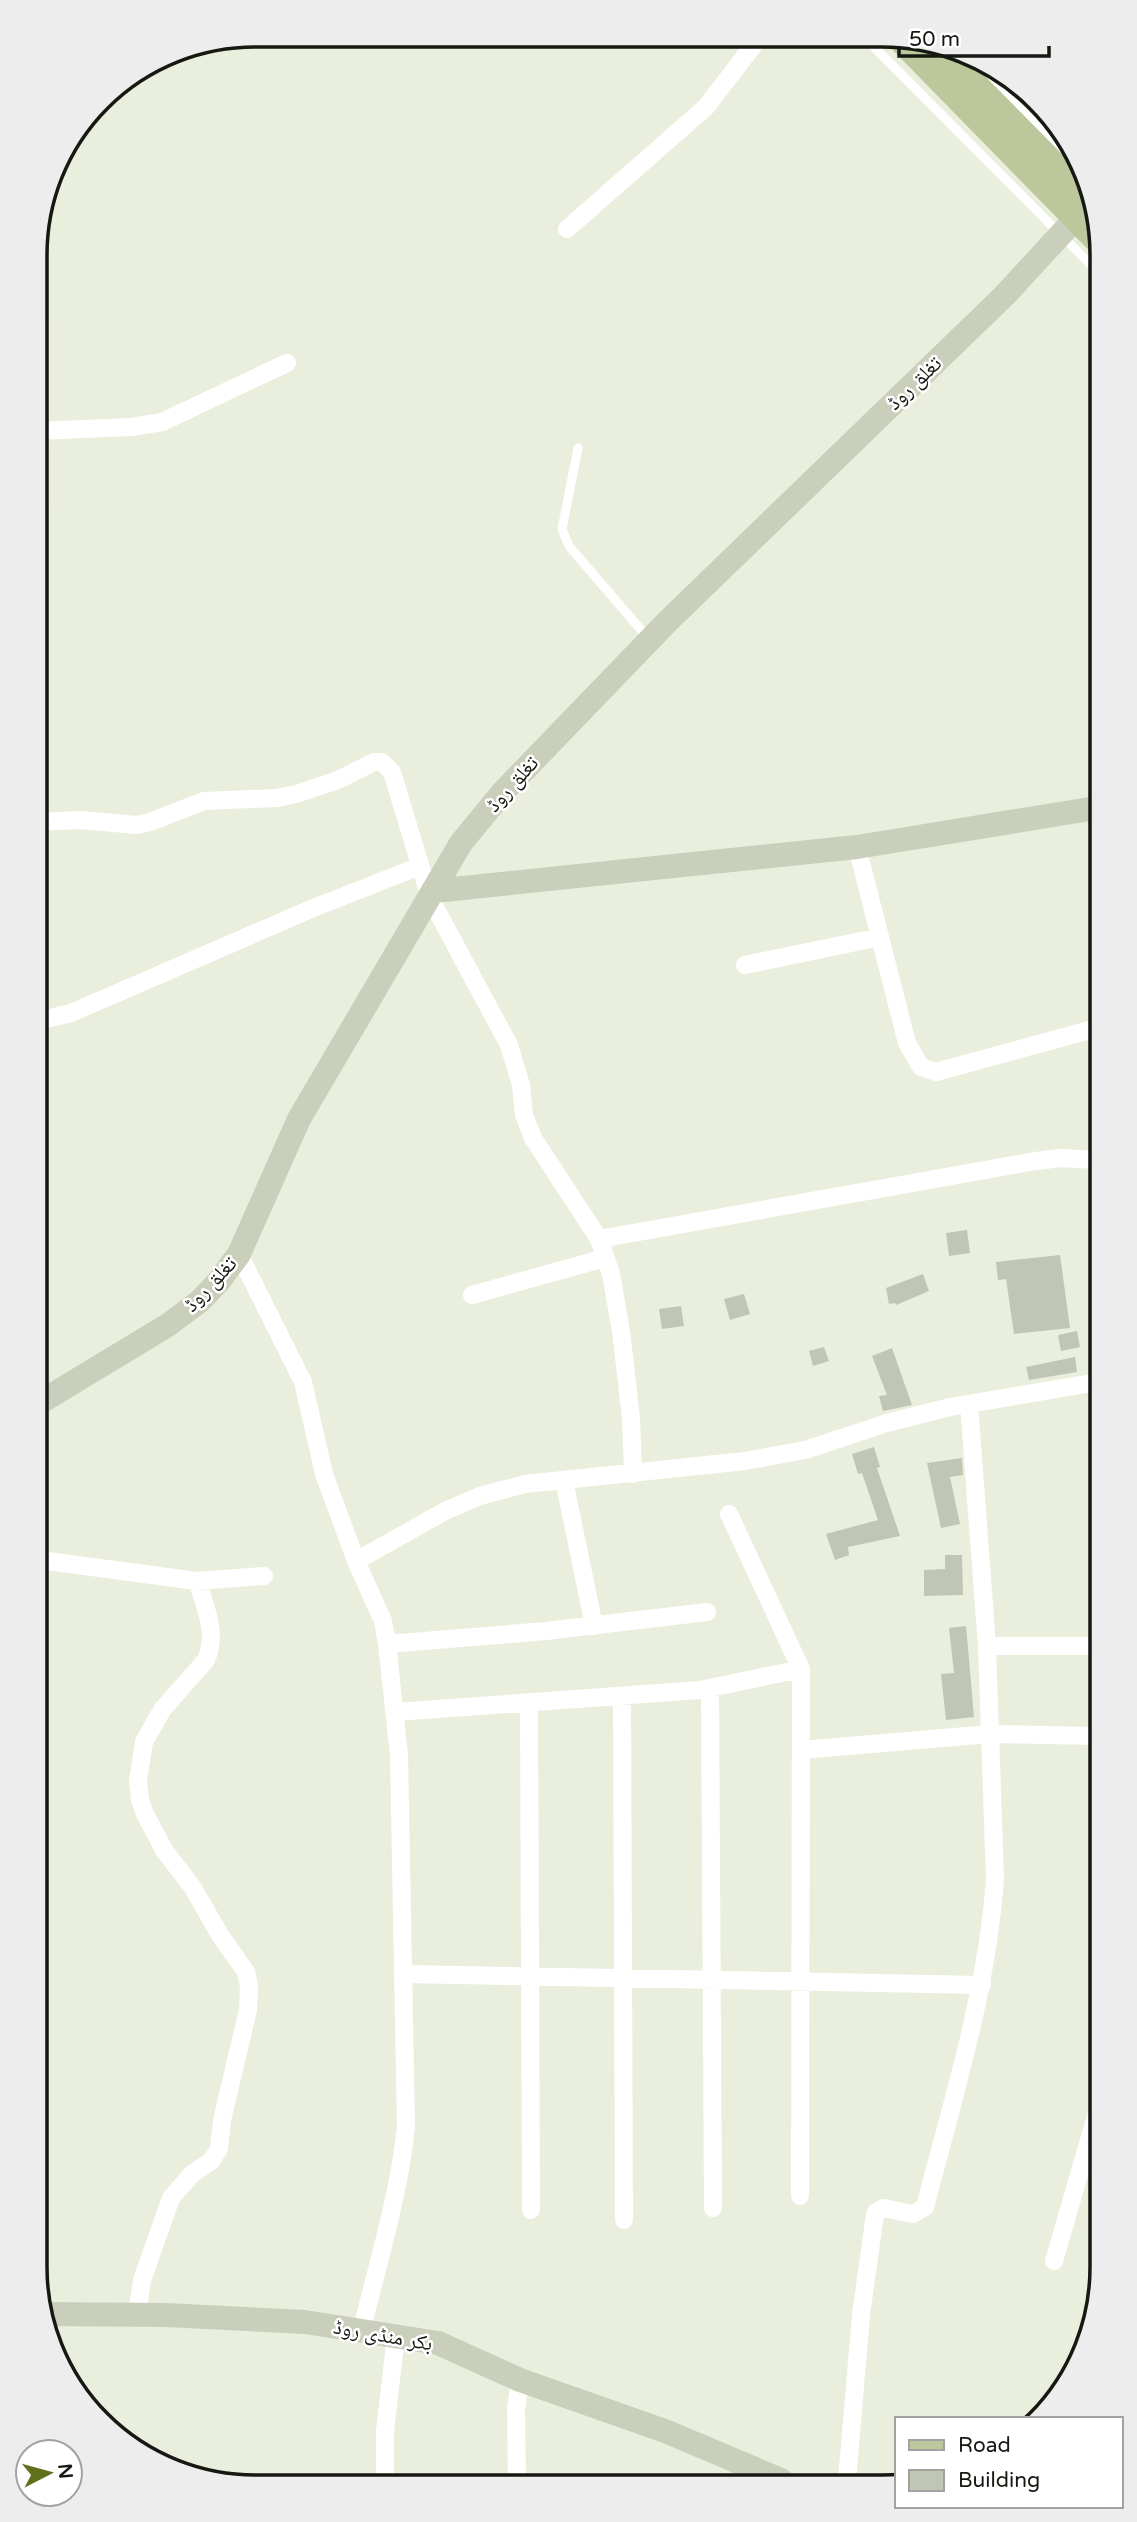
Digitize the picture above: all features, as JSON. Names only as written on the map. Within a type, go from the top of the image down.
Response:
[{"type":"main road","points":[[910,50],[1088,232]]},
{"type":"main road","points":[[946,57],[1076,220]]},
{"type":"street","points":[[567,229],[706,107],[752,47]]},
{"type":"street","name":"تغلق روڈ","points":[[47,1399],[133,1348],[190,1309],[219,1281],[239,1255],[299,1119],[461,843],[502,793],[650,640],[1005,295],[1076,220]]},
{"type":"street","points":[[48,430],[131,427],[162,422],[287,363]]},
{"type":"street","points":[[48,822],[80,820],[137,825],[204,801],[240,801],[296,794],[338,780],[374,762],[382,762],[392,772],[420,866],[432,895],[509,1045],[521,1085],[524,1115],[533,1138],[599,1239],[611,1274],[621,1331],[631,1418],[633,1474]]},
{"type":"street","points":[[432,895],[857,847],[1090,809]]},
{"type":"street","points":[[857,847],[907,1042],[921,1067],[936,1072],[1090,1030]]},
{"type":"street","points":[[48,1019],[71,1013],[311,909],[420,866]]},
{"type":"street","points":[[745,965],[880,937]]},
{"type":"street","points":[[599,1239],[1037,1161],[1061,1158],[1090,1160]]},
{"type":"street","points":[[239,1255],[303,1382],[324,1474],[356,1561],[383,1621],[396,1712],[406,2127],[402,2161],[362,2329]]},
{"type":"street","points":[[472,1295],[605,1258]]},
{"type":"street","points":[[356,1561],[445,1511],[480,1496],[524,1483],[745,1461],[805,1450],[887,1423],[969,1404],[1089,1383]]},
{"type":"street","points":[[847,2475],[861,2315],[874,2221],[879,2209],[913,2214],[925,2207],[982,1985],[993,1910],[995,1879],[987,1646],[969,1404]]},
{"type":"street","points":[[564,1480],[594,1626]]},
{"type":"street","points":[[729,1514],[801,1669],[800,2196]]},
{"type":"street","points":[[47,1561],[197,1581],[264,1576]]},
{"type":"street","points":[[137,2314],[142,2280],[171,2198],[192,2174],[211,2161],[219,2149],[222,2120],[248,2010],[249,1986],[246,1972],[220,1935],[193,1888],[164,1850],[140,1800],[138,1781],[144,1742],[162,1710],[206,1660],[210,1651],[209,1620],[197,1581]]},
{"type":"street","points":[[387,1644],[594,1626],[706,1612]]},
{"type":"street","points":[[987,1646],[1089,1646]]},
{"type":"street","points":[[396,1712],[710,1688],[801,1669]]},
{"type":"street","points":[[710,1688],[713,2208]]},
{"type":"street","points":[[622,1696],[624,2220]]},
{"type":"street","points":[[529,1703],[531,2210]]},
{"type":"street","points":[[802,1750],[990,1734],[1089,1736]]},
{"type":"street","points":[[403,1974],[982,1985]]},
{"type":"street","points":[[1054,2261],[1089,2147]]},
{"type":"street","name":"بکر منڈی روڈ","points":[[53,2314],[137,2314],[305,2322],[438,2343],[520,2380],[665,2431],[769,2475]]},
{"type":"street","points":[[385,2475],[384,2431],[396,2336]]},
{"type":"street","points":[[516,2475],[516,2409],[520,2380]]},
{"type":"lane","points":[[875,47],[1076,220],[1090,256]]},
{"type":"lane","points":[[988,77],[1060,149]]},
{"type":"lane","points":[[579,448],[562,529],[569,546],[650,640]]},
{"type":"building","points":[[967,1230],[970,1253],[949,1256],[946,1233]]},
{"type":"building","points":[[1060,1255],[1070,1328],[1014,1334],[1006,1279],[998,1280],[996,1262]]},
{"type":"building","points":[[923,1274],[929,1291],[896,1305],[889,1304],[886,1288]]},
{"type":"building","points":[[744,1294],[750,1314],[730,1320],[724,1299]]},
{"type":"building","points":[[681,1306],[684,1326],[662,1329],[659,1309]]},
{"type":"building","points":[[1077,1331],[1080,1347],[1061,1351],[1058,1335]]},
{"type":"building","points":[[824,1347],[829,1361],[813,1366],[809,1351]]},
{"type":"building","points":[[892,1348],[912,1405],[883,1411],[879,1396],[887,1395],[872,1356]]},
{"type":"building","points":[[1075,1357],[1077,1372],[1029,1380],[1026,1367]]},
{"type":"building","points":[[874,1447],[880,1467],[877,1468],[900,1536],[848,1547],[849,1555],[835,1560],[826,1534],[878,1520],[862,1473],[858,1474],[852,1454]]},
{"type":"building","points":[[962,1458],[963,1475],[950,1477],[960,1524],[941,1528],[927,1463]]},
{"type":"building","points":[[945,1555],[962,1555],[963,1595],[924,1596],[924,1570],[945,1569]]},
{"type":"building","points":[[966,1626],[974,1717],[946,1720],[941,1674],[954,1673],[949,1628]]}]
